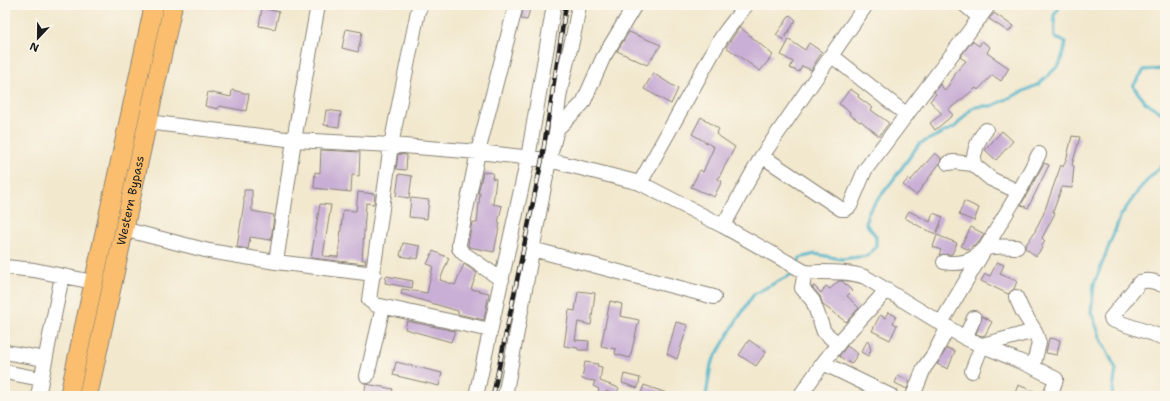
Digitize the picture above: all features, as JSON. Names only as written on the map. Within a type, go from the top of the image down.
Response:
[{"type":"main road","name":"Western Bypass","points":[[69,396],[154,5]]},
{"type":"main road","name":"Western Bypass","points":[[88,396],[123,229],[173,5]]},
{"type":"street","points":[[276,262],[294,140],[318,5]]},
{"type":"street","points":[[421,5],[418,11],[391,145],[370,300],[376,306],[490,330]]},
{"type":"street","points":[[502,280],[463,253],[459,248],[459,244],[478,152],[516,5]]},
{"type":"street","points":[[476,396],[528,158],[554,5]]},
{"type":"street","points":[[505,396],[549,160],[557,129],[558,107],[562,81],[573,40],[579,5]]},
{"type":"street","points":[[557,129],[586,99],[603,58],[634,5]]},
{"type":"street","points":[[640,183],[718,44],[746,5]]},
{"type":"street","points":[[723,226],[762,156],[866,5]]},
{"type":"street","points":[[965,5],[980,18]]},
{"type":"street","points":[[762,156],[841,208],[846,209],[850,206],[865,170],[989,5]]},
{"type":"street","points":[[831,55],[907,115]]},
{"type":"street","points":[[147,122],[294,140],[391,145],[478,152],[549,160],[640,183],[723,226],[805,272],[856,274],[865,277],[965,338],[1034,367],[1056,379],[1050,396]]},
{"type":"street","points":[[973,164],[974,152],[980,137],[986,130]]},
{"type":"street","points":[[913,396],[924,368],[934,354],[944,325],[1039,154]]},
{"type":"street","points":[[948,163],[954,162],[973,164],[991,179],[1019,192]]},
{"type":"street","points":[[123,229],[209,251],[276,262],[374,274]]},
{"type":"street","points":[[944,262],[952,264],[961,262],[973,258],[985,249],[1004,246],[1017,247]]},
{"type":"street","points":[[532,249],[714,297]]},
{"type":"street","points":[[5,267],[34,270],[94,282]]},
{"type":"street","points":[[805,272],[802,288],[813,301],[824,332],[838,344]]},
{"type":"street","points":[[38,396],[62,276]]},
{"type":"street","points":[[1165,286],[1151,280],[1140,282],[1111,318],[1112,320],[1165,338]]},
{"type":"street","points":[[800,396],[823,362],[887,290]]},
{"type":"street","points":[[1016,297],[1023,312],[1035,331],[1039,342],[1034,367]]},
{"type":"street","points":[[367,376],[383,307]]},
{"type":"street","points":[[965,338],[974,318]]},
{"type":"street","points":[[982,345],[1035,331]]},
{"type":"street","points":[[972,371],[982,345]]},
{"type":"street","points":[[5,352],[45,359]]},
{"type":"street","points":[[823,362],[891,396]]},
{"type":"street","points":[[5,372],[41,379]]},
{"type":"building","points":[[524,5],[531,5],[527,20],[521,19]]},
{"type":"building","points":[[262,8],[279,12],[275,29],[259,26]]},
{"type":"building","points":[[994,13],[1013,26],[1009,32],[989,19]]},
{"type":"building","points":[[790,15],[796,20],[783,40],[776,35]]},
{"type":"building","points":[[740,27],[773,55],[760,71],[726,47]]},
{"type":"building","points":[[346,29],[362,32],[358,52],[342,48]]},
{"type":"building","points":[[629,32],[661,45],[647,65],[617,51]]},
{"type":"building","points":[[789,40],[805,50],[809,43],[822,52],[811,70],[802,66],[799,72],[790,68],[793,62],[781,55]]},
{"type":"building","points":[[972,41],[979,46],[982,41],[990,47],[987,53],[1009,68],[1001,81],[992,75],[978,90],[976,88],[948,110],[953,115],[935,130],[930,123],[942,114],[930,101],[936,94],[934,92],[940,84],[945,91],[955,75],[954,74],[966,61],[960,57]]},
{"type":"building","points":[[653,73],[678,89],[671,104],[644,89]]},
{"type":"building","points":[[850,89],[873,108],[871,110],[889,123],[879,136],[861,121],[860,122],[849,114],[850,112],[839,104]]},
{"type":"building","points":[[232,90],[249,94],[246,111],[219,106],[218,109],[205,106],[208,92],[231,97]]},
{"type":"building","points":[[326,110],[341,112],[339,127],[324,125]]},
{"type":"building","points":[[701,117],[719,129],[716,134],[735,147],[718,179],[722,181],[714,197],[691,187],[700,170],[703,172],[714,147],[692,134]]},
{"type":"building","points":[[1002,131],[1013,141],[996,160],[985,150]]},
{"type":"building","points":[[1072,136],[1080,137],[1072,165],[1074,166],[1072,188],[1062,187],[1053,212],[1055,213],[1042,238],[1045,241],[1036,256],[1025,248],[1025,246],[1036,230],[1043,215],[1061,165],[1063,167],[1067,157]]},
{"type":"building","points":[[321,150],[360,152],[359,176],[352,175],[351,192],[314,188],[315,172],[320,173]]},
{"type":"building","points":[[935,153],[941,158],[940,163],[916,195],[903,185],[908,179],[910,181]]},
{"type":"building","points":[[398,154],[407,155],[406,170],[396,169]]},
{"type":"building","points":[[1044,163],[1049,165],[1028,208],[1021,205]]},
{"type":"building","points":[[483,172],[493,173],[492,178],[496,179],[493,204],[502,206],[494,252],[469,247],[468,245],[472,222],[477,223],[480,193],[478,193]]},
{"type":"building","points":[[399,174],[412,176],[409,198],[396,196]]},
{"type":"building","points":[[244,190],[252,190],[252,211],[274,215],[271,240],[250,237],[248,249],[237,247],[244,203]]},
{"type":"building","points":[[358,192],[375,194],[374,204],[366,203],[362,260],[366,260],[365,264],[311,258],[320,204],[331,205],[323,256],[338,257],[343,210],[356,211]]},
{"type":"building","points":[[411,198],[429,200],[427,219],[409,217]]},
{"type":"building","points":[[964,201],[979,208],[974,221],[959,215]]},
{"type":"building","points":[[909,211],[930,222],[933,213],[943,217],[936,234],[905,218]]},
{"type":"building","points":[[971,227],[984,234],[979,242],[974,246],[973,245],[969,250],[961,246]]},
{"type":"building","points":[[937,235],[957,243],[952,254],[939,255],[941,250],[933,247]]},
{"type":"building","points":[[403,243],[420,246],[418,259],[400,256]]},
{"type":"building","points":[[433,251],[449,258],[440,280],[455,285],[464,264],[477,273],[471,289],[489,293],[484,320],[458,314],[458,311],[401,294],[402,289],[427,293],[433,266],[427,264]]},
{"type":"building","points":[[997,262],[1004,265],[1000,274],[1017,281],[1014,289],[1008,294],[981,281],[985,274],[990,276]]},
{"type":"building","points":[[386,276],[413,281],[412,288],[385,283]]},
{"type":"building","points":[[839,281],[842,281],[852,291],[847,296],[859,308],[846,322],[823,305],[820,296],[812,287],[814,286],[821,293],[826,286],[830,289]]},
{"type":"building","points":[[578,291],[595,293],[591,325],[578,322],[575,340],[589,341],[588,350],[578,350],[578,348],[564,346],[569,310],[575,311]]},
{"type":"building","points":[[610,301],[622,304],[620,316],[639,320],[630,358],[615,354],[616,349],[601,346]]},
{"type":"building","points":[[888,312],[896,316],[893,323],[897,325],[890,340],[872,331],[880,315],[885,318]]},
{"type":"building","points":[[982,316],[992,322],[985,335],[982,336],[976,334]]},
{"type":"building","points":[[407,321],[455,331],[451,342],[405,329]]},
{"type":"building","points":[[676,322],[688,325],[677,359],[667,354]]},
{"type":"building","points":[[1049,338],[1060,340],[1057,355],[1046,353]]},
{"type":"building","points":[[749,340],[766,352],[756,366],[739,355]]},
{"type":"building","points":[[868,340],[871,350],[868,356],[861,352]]},
{"type":"building","points":[[847,346],[858,354],[851,364],[839,356]]},
{"type":"building","points":[[947,348],[955,351],[948,369],[937,364]]},
{"type":"building","points":[[396,362],[442,373],[439,386],[393,375]]},
{"type":"building","points":[[585,362],[598,364],[597,366],[602,367],[600,381],[619,388],[616,395],[606,391],[605,396],[597,396],[599,389],[593,386],[595,381],[582,379]]},
{"type":"building","points":[[624,374],[640,378],[638,388],[622,383]]},
{"type":"building","points":[[898,376],[910,381],[907,389],[895,383]]},
{"type":"building","points":[[366,384],[393,389],[391,396],[364,396]]},
{"type":"building","points":[[644,385],[672,395],[672,396],[640,396]]},
{"type":"building","points":[[1018,385],[1042,394],[1042,396],[1014,396]]},
{"type":"waterway","points":[[798,263],[800,258],[815,254],[841,259],[867,256],[876,247],[876,236],[866,224],[868,212],[919,144],[955,127],[972,108],[992,106],[1039,84],[1060,64],[1066,42],[1055,38],[1054,15],[1061,5]]},
{"type":"waterway","points":[[1165,69],[1144,70],[1133,86],[1145,102],[1165,115]]},
{"type":"waterway","points":[[1112,396],[1116,369],[1101,339],[1091,312],[1094,284],[1121,215],[1141,187],[1165,162]]},
{"type":"waterway","points":[[706,396],[711,364],[754,294],[794,273],[795,270]]},
{"type":"railway","points":[[493,396],[542,159],[566,5]]}]
